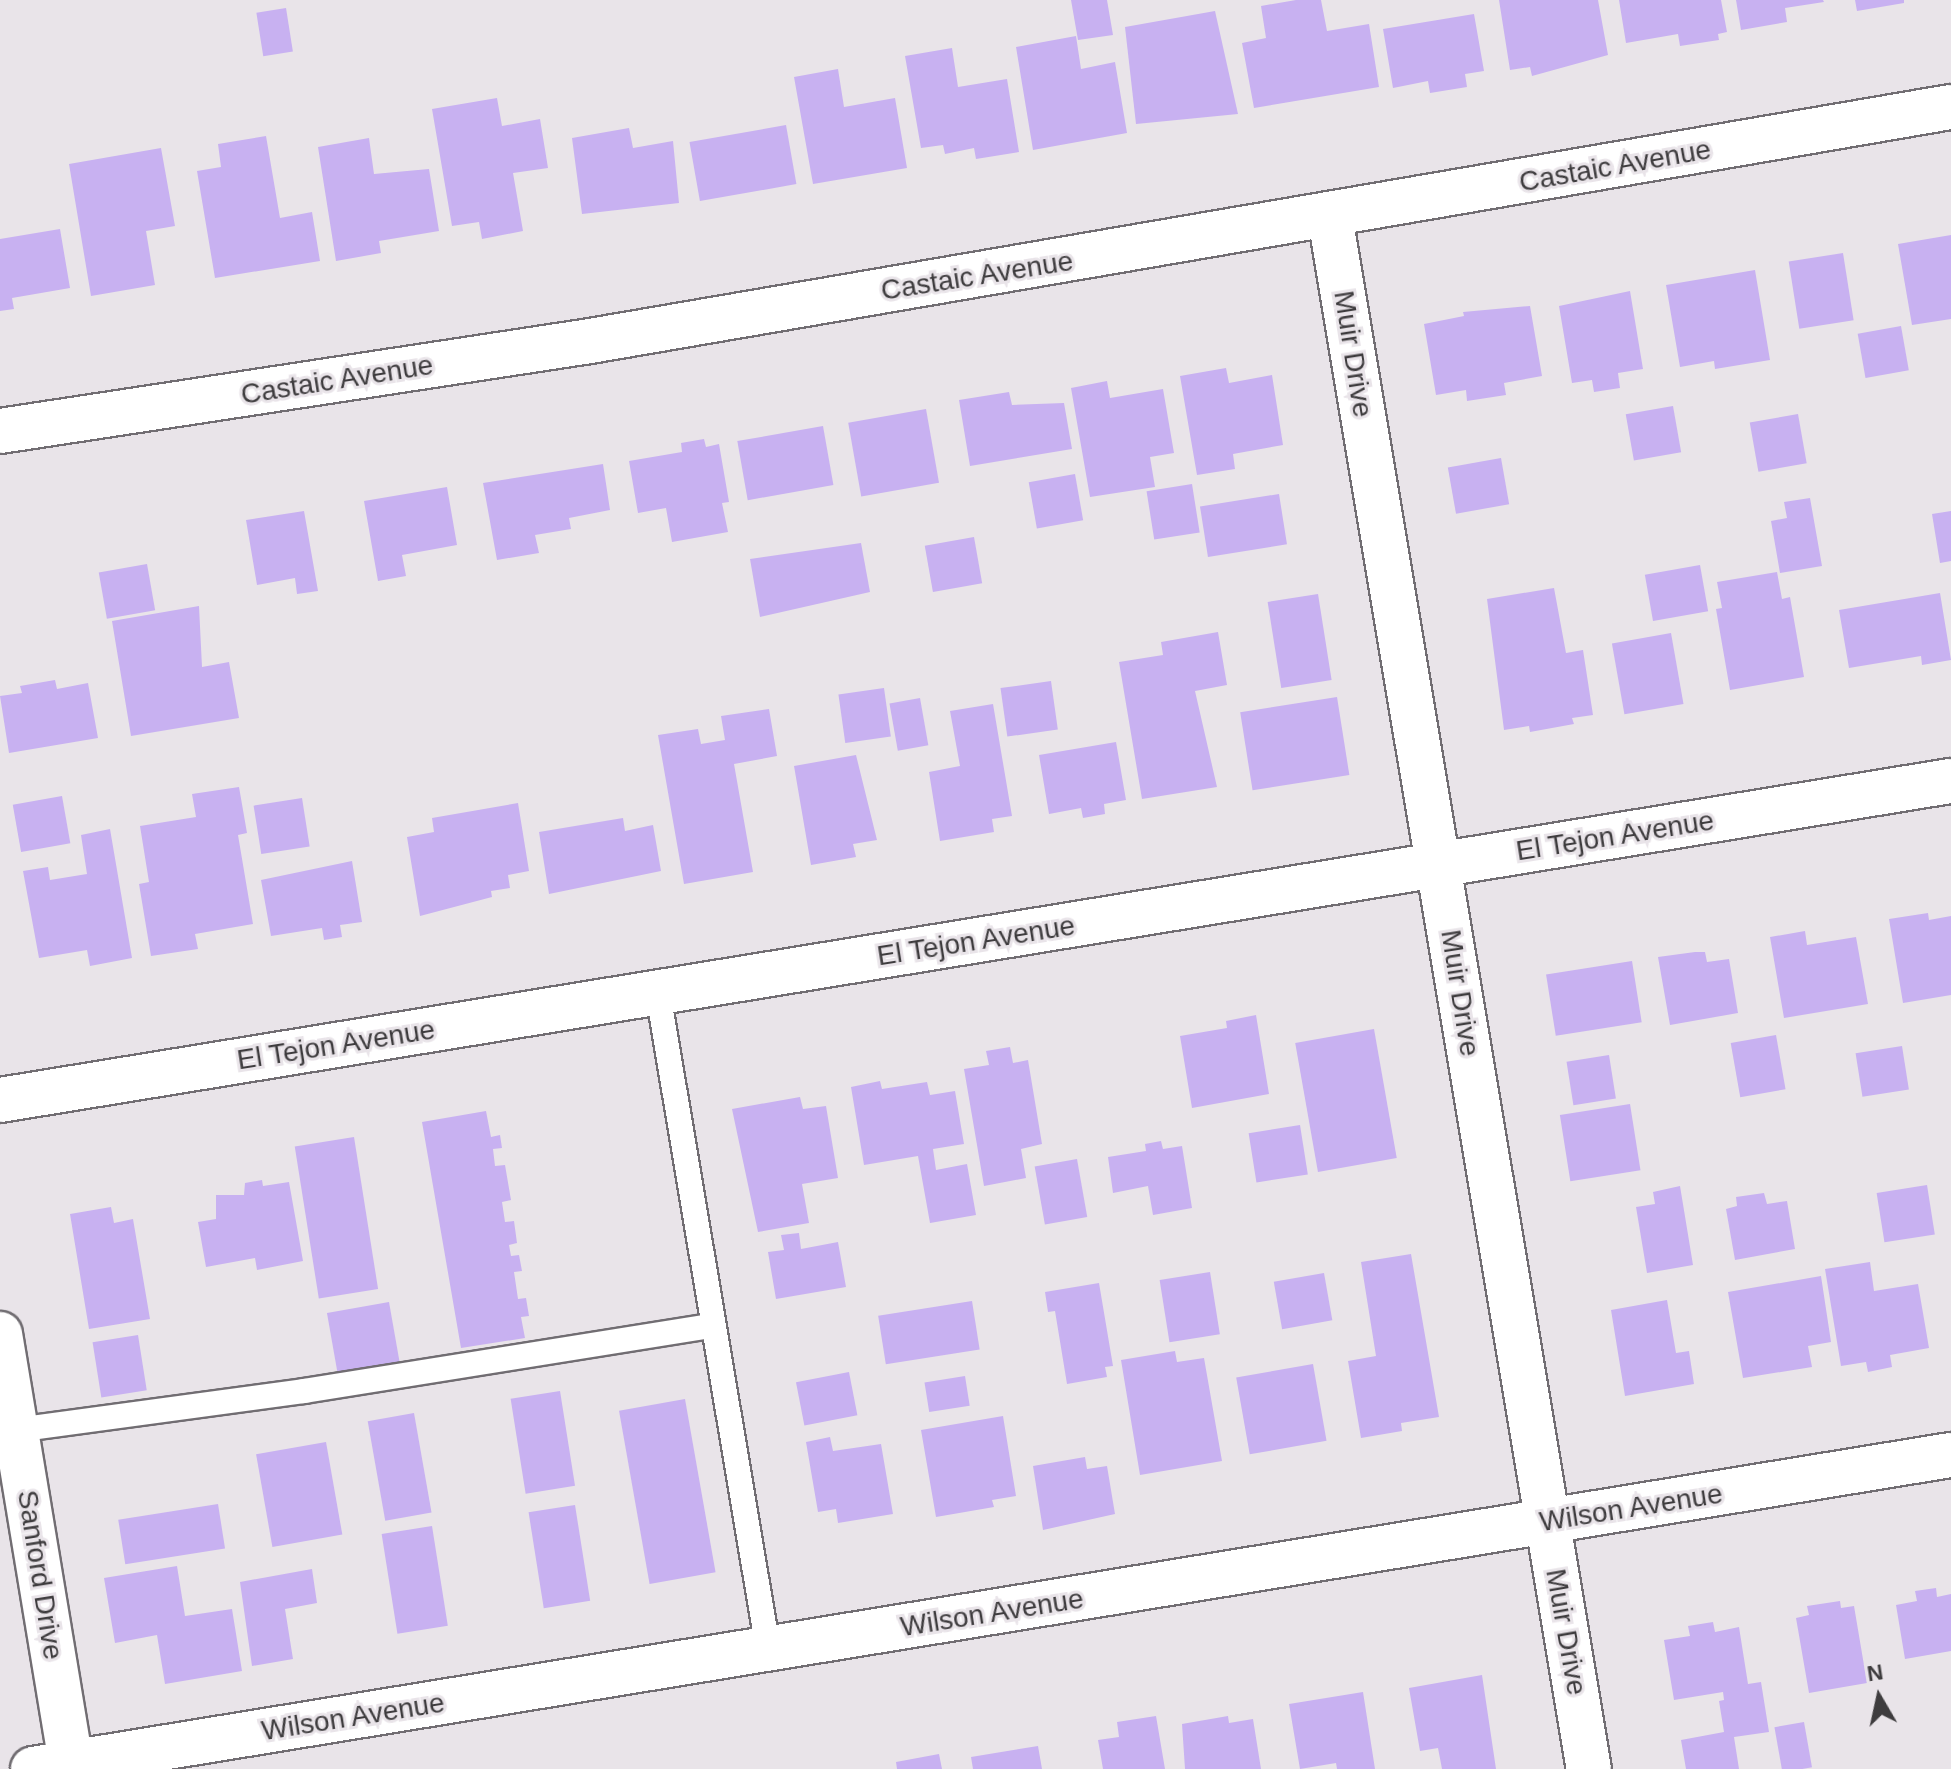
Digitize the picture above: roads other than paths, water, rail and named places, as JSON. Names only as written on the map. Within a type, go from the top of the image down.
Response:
[{"type":"street","name":"Castaic Avenue","points":[[0,431],[590,341],[1330,217],[1951,107]]},
{"type":"street","name":"Muir Drive","points":[[1330,217],[1589,1769]]},
{"type":"street","name":"El Tejon Avenue","points":[[0,1100],[1951,781]]},
{"type":"street","name":"Sanford Drive","points":[[0,1334],[16,1430],[59,1767]]},
{"type":"street","name":"Wilson Avenue","points":[[59,1767],[1951,1455]]},
{"type":"lane","points":[[658,993],[768,1649]]},
{"type":"lane","points":[[16,1430],[304,1391],[712,1326]]}]
